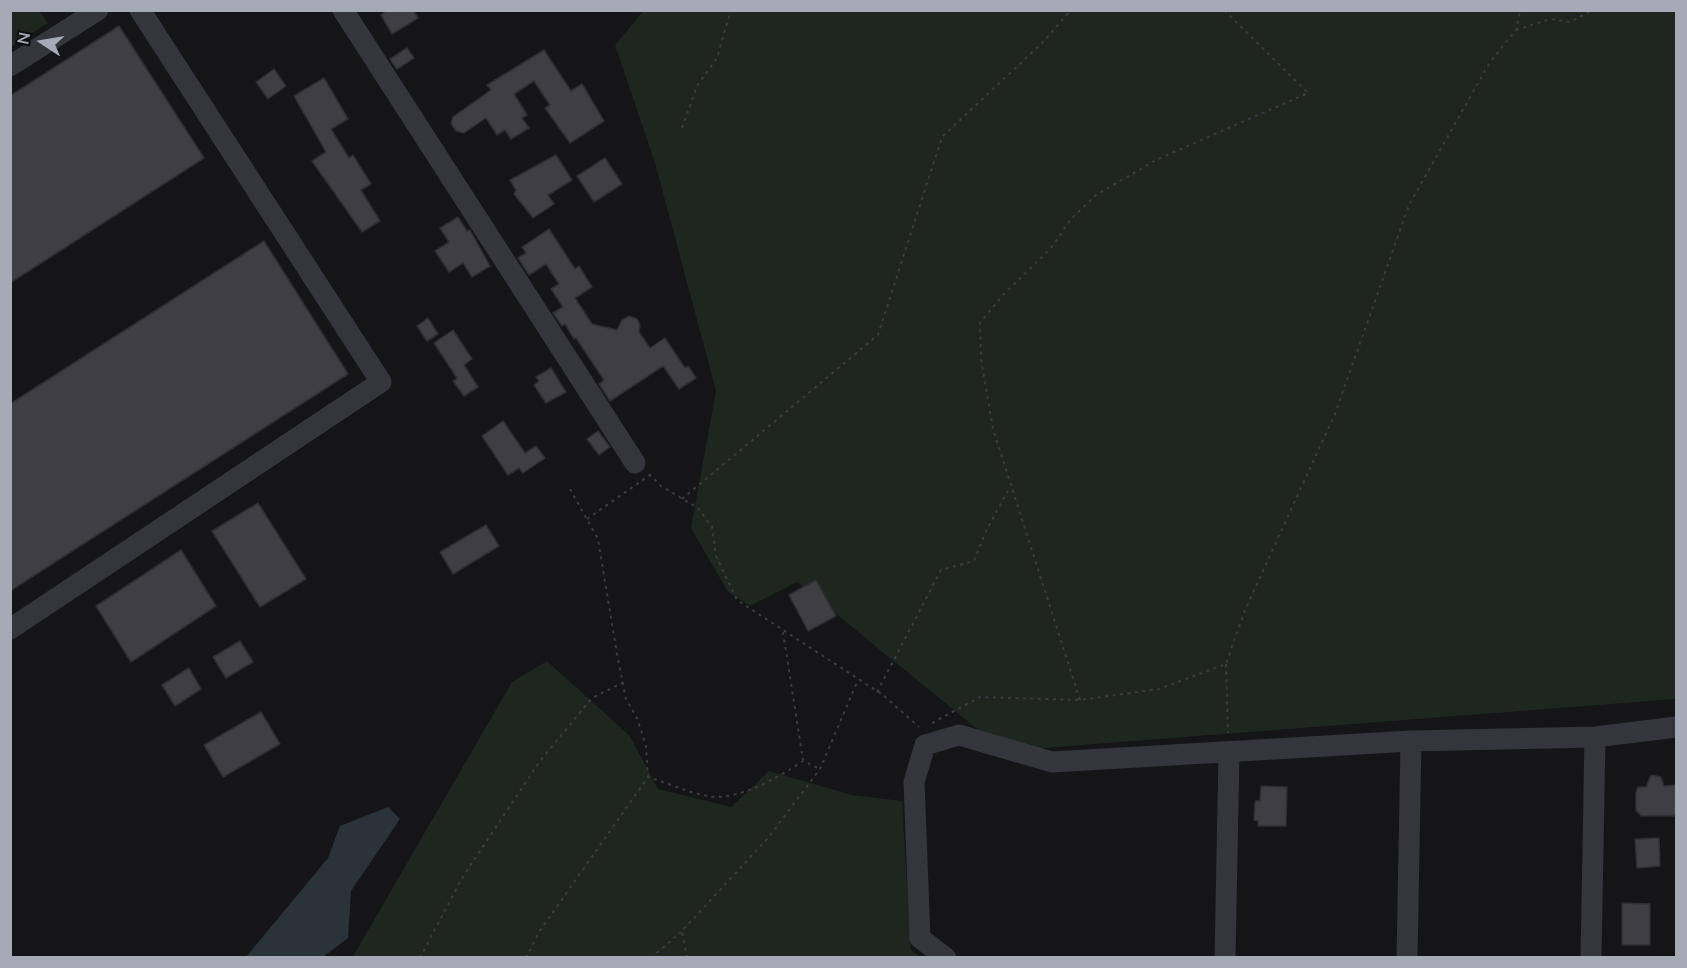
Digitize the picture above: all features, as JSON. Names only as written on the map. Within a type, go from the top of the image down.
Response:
[{"type":"street","points":[[10,66],[98,10]]},
{"type":"street","points":[[10,629],[381,382],[140,10]]},
{"type":"street","points":[[343,10],[643,469]]},
{"type":"street","points":[[946,957],[920,938],[914,782],[925,745],[959,735],[1052,762],[1411,741],[1595,737],[1677,727]]},
{"type":"street","points":[[1591,957],[1595,737]]},
{"type":"street","points":[[1407,957],[1411,741]]},
{"type":"street","points":[[1225,957],[1228,752]]},
{"type":"path","points":[[682,128],[697,87],[717,58],[731,10]]},
{"type":"path","points":[[682,499],[878,335],[942,136],[1042,43],[1071,10]]},
{"type":"path","points":[[1080,700],[993,429],[981,359],[980,323],[1002,296],[1051,248],[1071,219],[1095,195],[1156,160],[1308,93],[1224,10]]},
{"type":"path","points":[[1228,752],[1226,664],[1245,610],[1335,414],[1409,205],[1490,62],[1516,30],[1520,10]]},
{"type":"path","points":[[1516,30],[1550,19],[1570,22],[1593,10]]},
{"type":"path","points":[[587,519],[643,469],[661,486],[698,508],[712,527],[716,556],[737,600],[883,696],[922,729]]},
{"type":"path","points":[[877,692],[941,570],[974,561],[986,531],[1011,486]]},
{"type":"path","points":[[526,957],[539,932],[648,777],[646,746],[637,718],[626,699],[616,654],[598,539],[570,489]]},
{"type":"path","points":[[783,632],[803,761]]},
{"type":"path","points":[[930,724],[980,697],[1080,700],[1159,689],[1226,664]]},
{"type":"path","points":[[651,957],[682,931],[768,838],[820,769],[858,680]]},
{"type":"path","points":[[420,957],[462,878],[540,761],[592,698],[624,682]]},
{"type":"path","points":[[803,761],[820,769]]},
{"type":"path","points":[[648,777],[709,796],[739,793],[779,778],[803,761]]},
{"type":"path","points":[[682,931],[687,957]]},
{"type":"shaded area","points":[[11,10],[39,11],[48,23],[11,47]]},
{"type":"shaded area","points":[[644,10],[1676,11],[1676,699],[1004,751],[797,582],[750,606],[728,592],[691,528],[716,391],[655,163],[615,45]]},
{"type":"shaded area","points":[[547,661],[630,736],[658,789],[731,807],[769,771],[852,795],[902,801],[911,950],[921,957],[352,958],[512,682]]},
{"type":"shaded area","points":[[388,807],[400,819],[351,891],[348,938],[323,957],[246,957],[328,858],[340,826]]},
{"type":"building","points":[[387,10],[413,10],[418,18],[392,34],[381,15]]},
{"type":"building","points":[[119,26],[204,158],[10,283],[10,96]]},
{"type":"building","points":[[407,48],[414,58],[397,69],[390,59]]},
{"type":"building","points":[[544,50],[571,91],[582,84],[604,121],[570,143],[545,108],[550,105],[534,81],[514,94],[527,115],[522,118],[529,128],[511,139],[505,130],[497,135],[486,118],[464,133],[456,131],[451,123],[453,117],[491,90],[487,85]]},
{"type":"building","points":[[274,69],[286,86],[268,99],[256,82]]},
{"type":"building","points":[[324,78],[348,119],[331,129],[349,158],[353,155],[371,184],[361,190],[380,221],[362,232],[312,161],[326,152],[294,96]]},
{"type":"building","points":[[556,155],[572,180],[548,195],[554,204],[533,218],[514,194],[516,190],[510,180]]},
{"type":"building","points":[[605,158],[622,184],[594,202],[577,176]]},
{"type":"building","points":[[458,217],[467,231],[470,230],[490,266],[472,277],[463,263],[449,272],[435,251],[449,242],[440,228]]},
{"type":"building","points":[[549,229],[575,269],[579,266],[592,287],[575,298],[592,324],[617,330],[622,320],[629,316],[637,319],[640,325],[639,332],[650,348],[665,338],[685,368],[688,366],[696,378],[679,389],[663,366],[610,401],[599,384],[604,380],[576,338],[574,339],[565,324],[562,326],[553,313],[563,307],[551,289],[559,284],[546,264],[529,275],[518,258],[526,253],[522,247]]},
{"type":"building","points":[[264,241],[348,374],[10,591],[10,404]]},
{"type":"building","points":[[428,318],[438,334],[427,341],[417,326]]},
{"type":"building","points":[[453,330],[472,359],[464,365],[478,387],[464,396],[453,381],[457,378],[434,343]]},
{"type":"building","points":[[551,368],[566,392],[546,403],[534,385],[539,381],[536,377]]},
{"type":"building","points":[[503,421],[525,453],[536,446],[545,458],[523,473],[519,468],[508,475],[482,436]]},
{"type":"building","points":[[598,431],[610,447],[599,455],[587,439]]},
{"type":"building","points":[[258,503],[306,579],[260,607],[212,531]]},
{"type":"building","points":[[486,525],[499,546],[453,574],[440,552]]},
{"type":"building","points":[[181,550],[216,606],[131,662],[96,606]]},
{"type":"building","points":[[816,580],[836,616],[808,631],[789,595]]},
{"type":"building","points":[[240,641],[253,662],[226,678],[213,657]]},
{"type":"building","points":[[189,668],[201,689],[175,706],[162,685]]},
{"type":"building","points":[[261,712],[280,744],[223,777],[204,745]]},
{"type":"building","points":[[1651,775],[1661,777],[1664,786],[1677,785],[1677,812],[1674,816],[1641,816],[1636,810],[1638,787],[1646,787]]},
{"type":"building","points":[[1261,786],[1287,787],[1286,826],[1258,826],[1258,821],[1254,820],[1255,801],[1260,801]]},
{"type":"building","points":[[1659,838],[1660,866],[1637,868],[1635,839]]},
{"type":"building","points":[[1622,903],[1650,904],[1650,945],[1622,945]]}]
